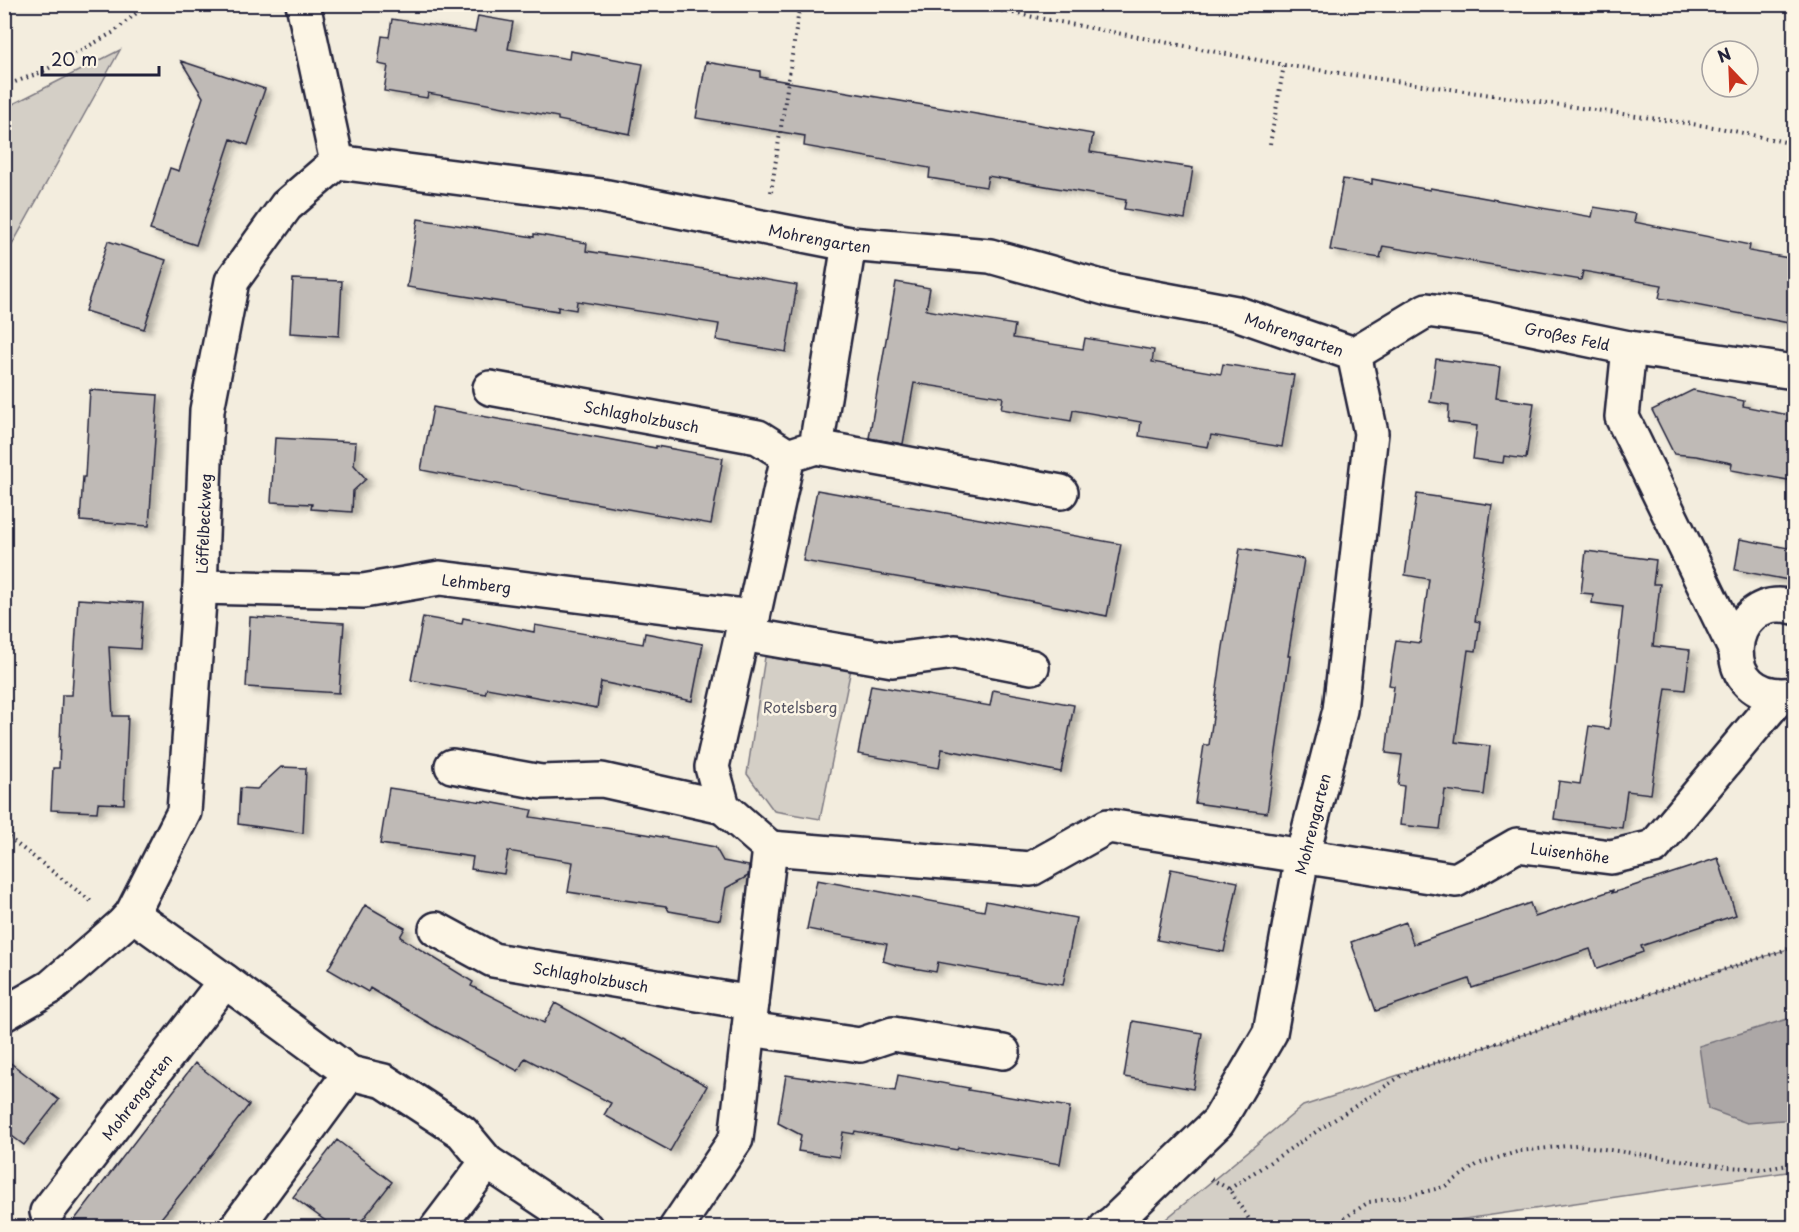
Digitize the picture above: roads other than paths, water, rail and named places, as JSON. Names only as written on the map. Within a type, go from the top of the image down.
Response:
[{"type":"street","points":[[303,4],[337,162]]},
{"type":"street","name":"Mohrengarten","points":[[337,162],[603,196],[849,244],[990,256],[1112,290],[1236,313],[1354,354],[1371,433],[1340,710],[1302,857],[1270,1033],[1218,1122],[1114,1222],[1106,1227]]},
{"type":"street","name":"Löffelbeckweg","points":[[4,1014],[51,987],[127,920],[184,812],[200,587],[207,410],[232,281],[286,206],[337,162]]},
{"type":"street","points":[[723,807],[712,767],[747,626],[802,452],[849,244]]},
{"type":"street","name":"Großes Feld","points":[[1354,354],[1427,310],[1483,318],[1629,348],[1794,372]]},
{"type":"street","name":"Luisenhöhe","points":[[1629,348],[1623,417],[1735,649],[1738,667],[1748,682],[1763,692],[1787,695]]},
{"type":"street","name":"Schlagholzbusch","points":[[490,388],[758,437],[802,452],[1061,492]]},
{"type":"street","name":"Lehmberg","points":[[200,587],[363,591],[440,578],[747,626]]},
{"type":"street","points":[[1735,649],[1740,631],[1750,616],[1765,607],[1783,604],[1794,607]]},
{"type":"street","points":[[747,626],[893,660],[955,652],[1032,667]]},
{"type":"street","name":"Luisenhöhe","points":[[1302,857],[1456,880],[1517,845],[1611,857],[1654,847],[1787,695]]},
{"type":"street","points":[[452,766],[541,782],[602,780],[723,807],[770,848],[1031,869],[1108,826],[1302,857]]},
{"type":"street","points":[[676,1227],[736,1139],[770,848]]},
{"type":"street","points":[[127,920],[225,981],[351,1074],[384,1081],[462,1132],[487,1162],[586,1227]]},
{"type":"street","name":"Schlagholzbusch","points":[[436,929],[494,960],[750,1016],[860,1045],[892,1034],[1004,1052]]},
{"type":"street","name":"Mohrengarten","points":[[47,1212],[225,981]]},
{"type":"street","points":[[236,1227],[351,1074]]},
{"type":"street","points":[[437,1227],[487,1162]]},
{"type":"park label","name":"Rotelsberg","points":[[800,706]]}]
